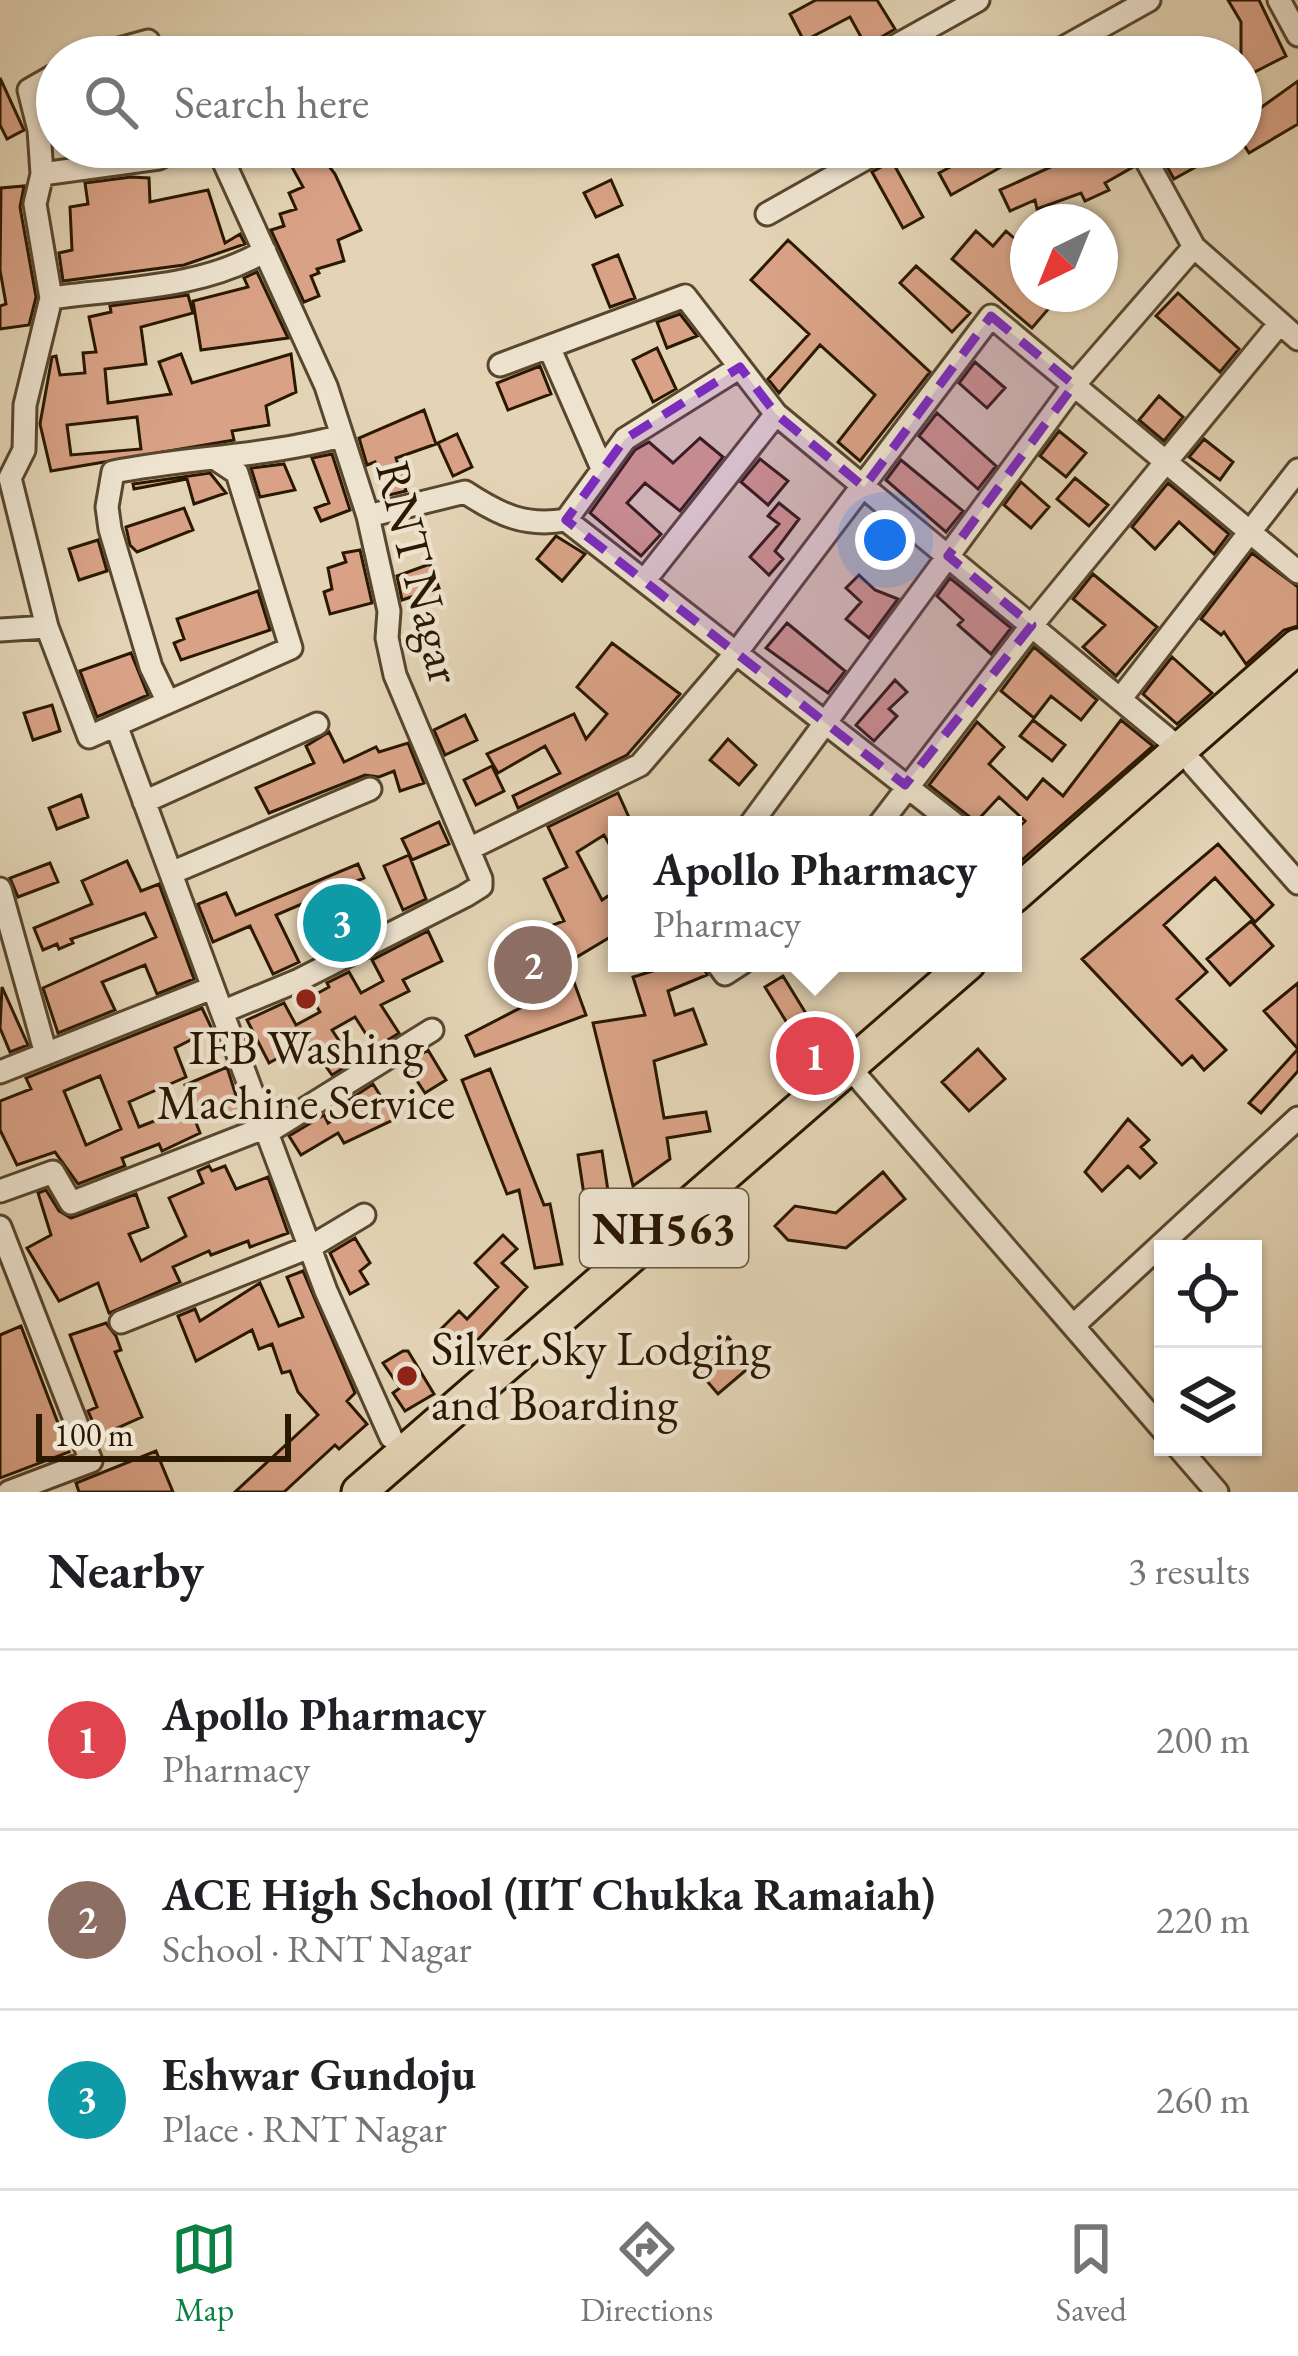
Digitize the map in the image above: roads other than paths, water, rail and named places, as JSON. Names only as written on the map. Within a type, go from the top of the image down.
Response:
[{"type":"highway","points":[[1022,914],[1298,646]]},
{"type":"highway","points":[[1022,879],[1298,675]]},
{"type":"highway","name":"NH563","points":[[329,1492],[926,972]]},
{"type":"highway","name":"NH563","points":[[359,1492],[958,972]]},
{"type":"street","points":[[914,36],[978,0]]},
{"type":"street","points":[[1100,36],[1149,0]]},
{"type":"street","points":[[1279,0],[1298,35]]},
{"type":"street","points":[[36,86],[28,90],[36,119]]},
{"type":"street","points":[[42,168],[35,204],[51,298],[26,404],[24,450],[10,478],[47,627],[88,736],[291,648],[237,473],[216,459]]},
{"type":"street","points":[[42,174],[86,168]]},
{"type":"street","name":"RNT Nagar","points":[[227,168],[319,368],[368,516],[388,610],[387,638],[395,675],[471,848]]},
{"type":"street","points":[[767,214],[849,168]]},
{"type":"street","points":[[1151,168],[1194,247],[1298,338]]},
{"type":"street","points":[[757,816],[1074,386],[1194,247]]},
{"type":"street","points":[[51,298],[170,284],[266,251]]},
{"type":"street","points":[[500,365],[686,296],[776,414],[1187,757],[1298,883]]},
{"type":"street","points":[[222,1012],[297,981],[477,890],[481,879],[471,848],[640,765],[736,652],[991,316],[1298,572]]},
{"type":"street","points":[[885,816],[1163,460],[1280,323]]},
{"type":"street","points":[[549,347],[601,466]]},
{"type":"street","points":[[368,516],[465,492],[518,521],[542,526],[566,520],[601,466],[639,429],[740,367]]},
{"type":"street","points":[[644,581],[776,414]]},
{"type":"street","points":[[168,702],[151,667],[110,529],[113,472],[239,459],[340,436]]},
{"type":"street","points":[[1120,698],[1298,470]]},
{"type":"street","points":[[566,520],[945,816]]},
{"type":"street","points":[[0,630],[47,627]]},
{"type":"street","points":[[116,724],[353,1358],[391,1437]]},
{"type":"street","points":[[144,802],[317,724]]},
{"type":"street","points":[[171,873],[370,789]]},
{"type":"street","points":[[0,889],[46,1054]]},
{"type":"street","points":[[0,1072],[212,988]]},
{"type":"street","points":[[0,1191],[52,1172],[71,1204],[267,1130],[432,1030]]},
{"type":"street","points":[[849,1067],[1154,1420]]},
{"type":"street","points":[[1073,1326],[1298,1118]]},
{"type":"street","points":[[121,1322],[312,1246],[364,1215]]},
{"type":"street","points":[[0,1227],[91,1461],[9,1492]]},
{"type":"street","points":[[1186,1456],[1217,1492]]},
{"type":"place","name":"Eshwar Gundoju","points":[[342,923]]},
{"type":"place","name":"ACE High School (IIT Chukka Ramaiah)","points":[[533,965]]},
{"type":"place","name":"IFB Washing Machine Service","points":[[306,999]]},
{"type":"place","name":"Apollo Pharmacy","points":[[815,1056]]},
{"type":"place","name":"Silver Sky Lodging and Boarding","points":[[407,1376]]}]
